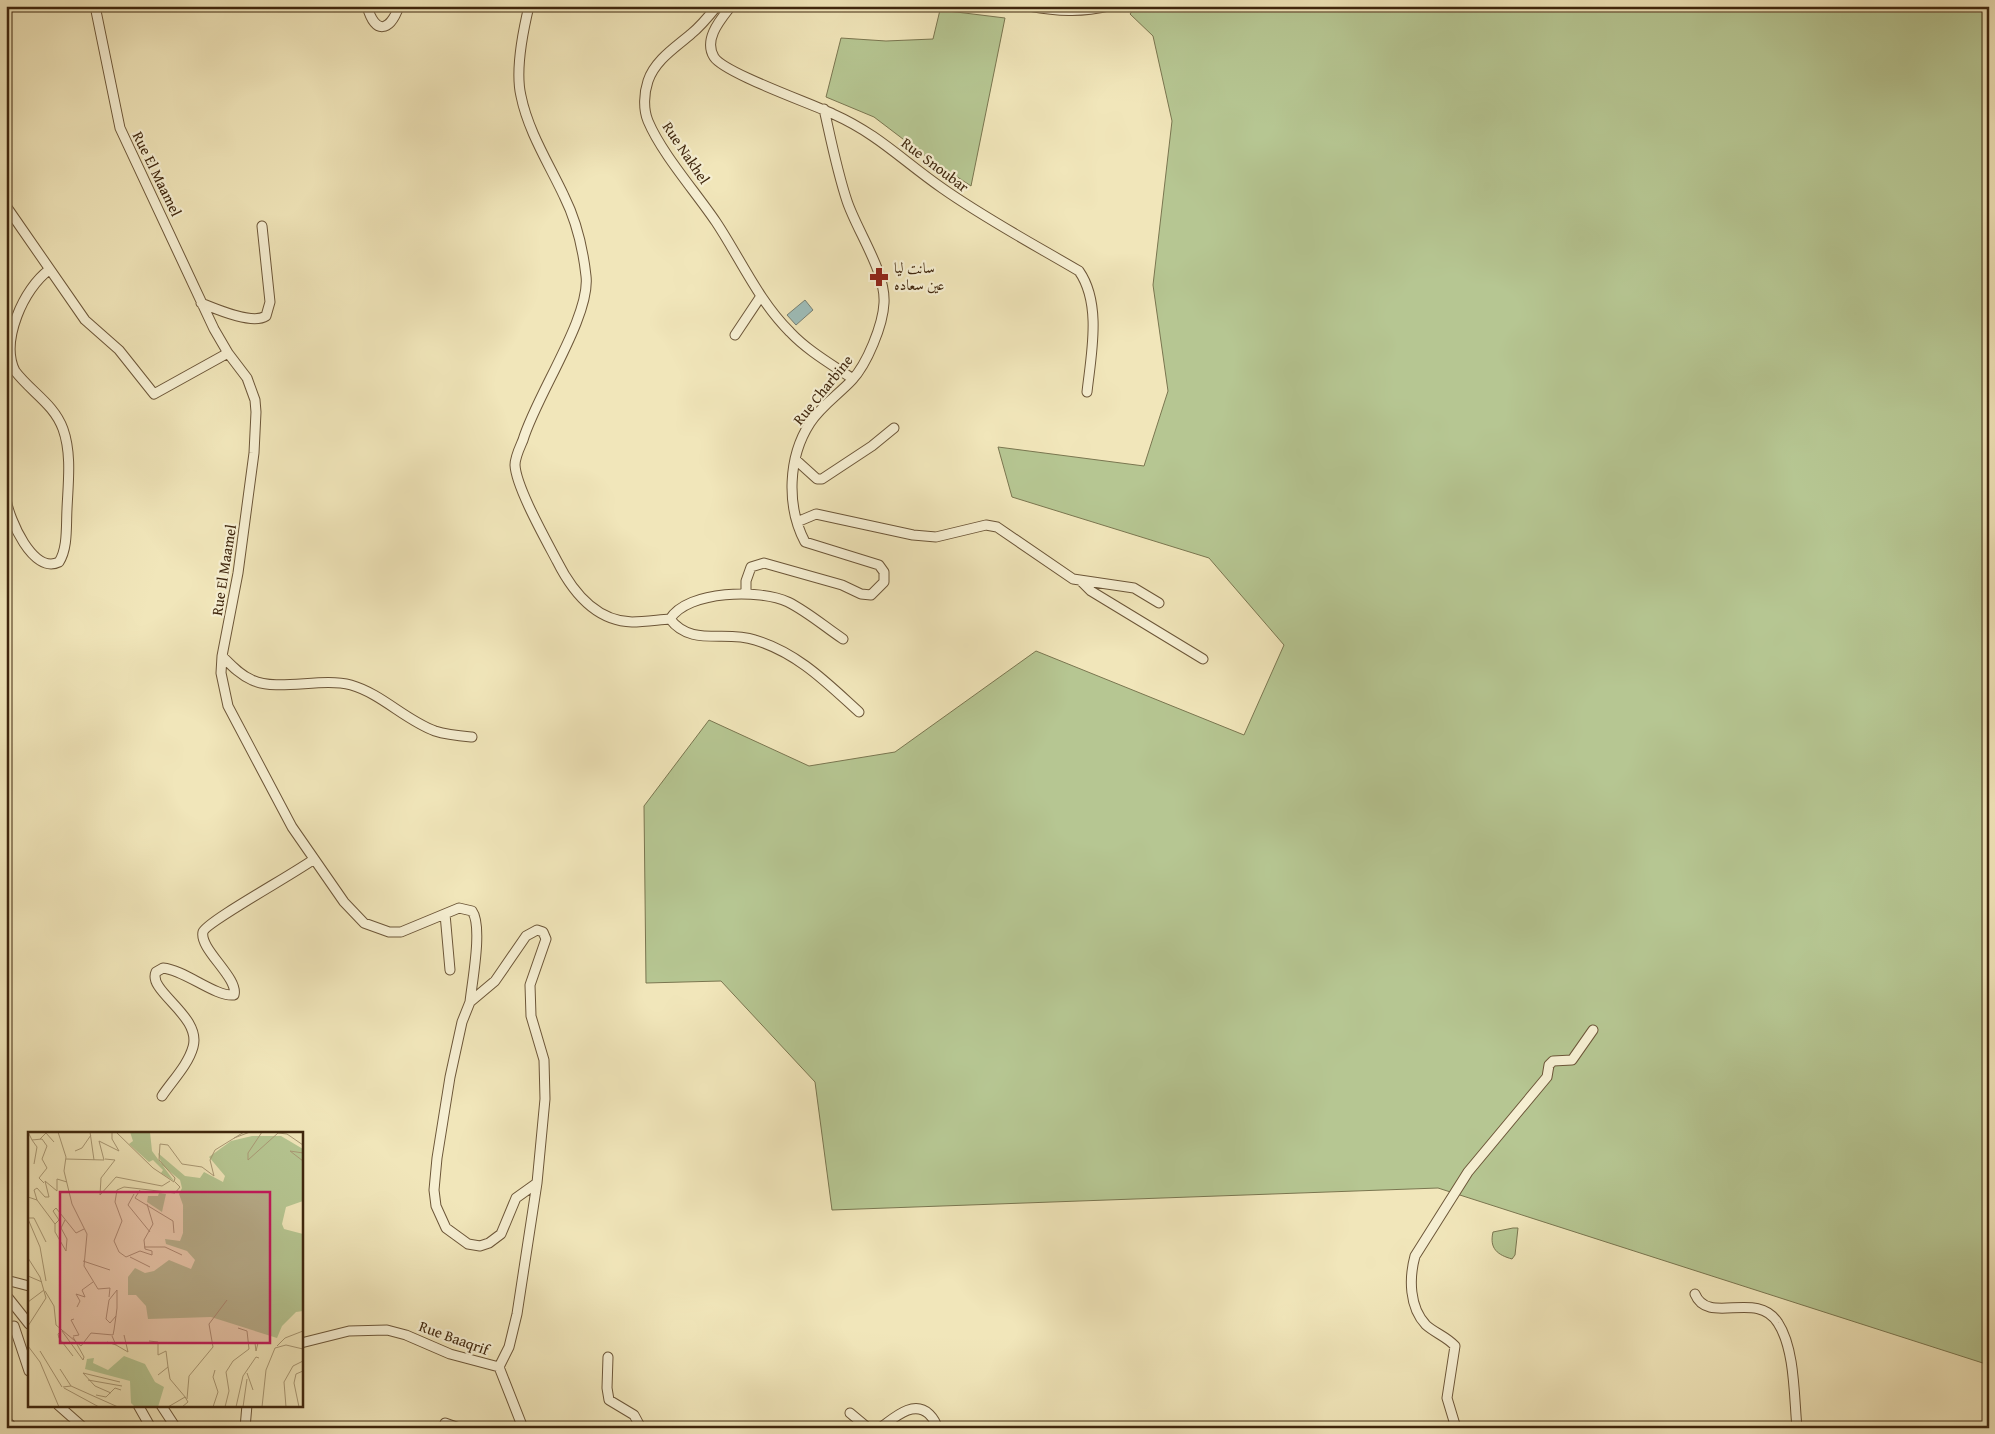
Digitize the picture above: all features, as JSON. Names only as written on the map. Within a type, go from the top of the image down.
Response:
[{"type":"street","name":"Rue El Maamel","points":[[94,6],[120,128],[201,303],[228,353],[247,378],[255,400],[256,430],[238,573],[222,656],[221,673],[228,706],[292,827],[352,913],[376,929],[401,932],[464,908],[472,911],[475,915],[476,950],[470,1002]]},
{"type":"street","points":[[368,6],[374,22],[379,27],[383,27],[390,24],[399,6]]},
{"type":"street","points":[[529,6],[521,53],[521,96],[535,136],[566,198],[575,226],[586,278],[585,296],[580,314],[536,404],[515,464],[522,489],[561,570],[576,594],[602,614],[616,620],[632,622],[670,619]]},
{"type":"street","name":"Rue Nakhel","points":[[717,6],[705,20],[654,68],[648,81],[644,110],[648,121],[665,150],[717,224],[761,296],[788,330],[803,344],[853,379]]},
{"type":"street","name":"Rue Snoubar","points":[[731,6],[715,28],[710,43],[714,56],[720,64],[738,74],[824,109],[868,131],[933,182],[984,217],[1078,271],[1085,280],[1092,313],[1092,343],[1087,392]]},
{"type":"street","points":[[1029,6],[1062,12],[1089,11],[1109,6]]},
{"type":"street","name":"Rue Charbine","points":[[746,594],[746,581],[751,567],[764,563],[842,585],[861,594],[871,595],[884,582],[884,572],[879,565],[805,542],[797,522],[792,488],[800,443],[811,422],[853,379],[865,360],[880,322],[884,298],[877,273],[846,199],[824,109]]},
{"type":"street","points":[[6,206],[85,320],[120,350],[154,394],[228,353]]},
{"type":"street","points":[[201,303],[246,317],[257,319],[266,316],[270,302],[262,226]]},
{"type":"street","points":[[6,499],[17,533],[26,547],[46,564],[54,565],[59,562],[64,548],[68,469],[64,431],[58,417],[47,403],[15,370],[9,355],[11,328],[23,298],[36,279],[49,270]]},
{"type":"street","points":[[735,335],[761,296]]},
{"type":"street","points":[[796,460],[817,479],[822,479],[872,446],[894,428]]},
{"type":"street","points":[[797,522],[816,514],[912,535],[936,537],[981,526],[997,527],[1073,579],[1082,582],[1098,581],[1134,588],[1159,603]]},
{"type":"street","points":[[1082,582],[1091,592],[1203,659]]},
{"type":"street","points":[[670,619],[675,610],[690,602],[716,596],[746,594],[771,597],[787,602],[843,639]]},
{"type":"street","points":[[670,619],[677,629],[689,635],[753,639],[776,647],[813,671],[859,712]]},
{"type":"street","points":[[222,656],[239,672],[253,681],[290,684],[329,682],[351,685],[373,694],[434,731],[472,738]]},
{"type":"street","points":[[162,1096],[188,1058],[194,1046],[194,1039],[184,1016],[157,987],[154,981],[156,972],[163,968],[176,971],[224,994],[234,996],[233,986],[206,943],[203,935],[204,930],[229,912],[299,871],[314,859]]},
{"type":"street","points":[[445,914],[450,970]]},
{"type":"street","name":"Rue Baaqrif","points":[[302,1344],[349,1331],[387,1330],[406,1335],[450,1354],[499,1368],[509,1347],[515,1322],[537,1183],[546,1074],[532,1016],[530,993],[533,975],[544,944],[544,932],[537,930],[529,933],[495,981],[470,1002]]},
{"type":"street","points":[[470,1002],[455,1049],[437,1158],[434,1190],[439,1216],[446,1228],[468,1244],[480,1246],[490,1243],[501,1234],[516,1198],[537,1183]]},
{"type":"street","points":[[1456,1428],[1447,1398],[1455,1346],[1427,1326],[1420,1317],[1411,1284],[1411,1270],[1415,1256],[1468,1172],[1548,1077],[1549,1065],[1553,1061],[1572,1060],[1593,1030]]},
{"type":"street","points":[[6,1280],[28,1286]]},
{"type":"street","points":[[1695,1294],[1702,1305],[1709,1308],[1754,1306],[1772,1315],[1778,1322],[1789,1358],[1797,1428]]},
{"type":"street","points":[[6,1295],[28,1323]]},
{"type":"street","points":[[22,1315],[10,1327],[28,1369]]},
{"type":"street","points":[[608,1357],[607,1388],[610,1400],[634,1415],[641,1428]]},
{"type":"street","points":[[499,1368],[523,1428]]},
{"type":"street","points":[[59,1406],[84,1428]]},
{"type":"street","points":[[139,1406],[151,1428]]},
{"type":"street","points":[[162,1406],[176,1428]]},
{"type":"street","points":[[245,1428],[247,1406]]},
{"type":"street","points":[[880,1428],[896,1415],[913,1409],[926,1412],[937,1428]]},
{"type":"street","points":[[850,1413],[868,1428]]},
{"type":"street","points":[[6,1420],[13,1428]]},
{"type":"street","points":[[445,1423],[459,1428]]},
{"type":"green space","points":[[1136,6],[1989,6],[1989,1365],[1438,1188],[832,1210],[815,1082],[721,981],[646,983],[644,806],[709,720],[809,766],[895,752],[1036,651],[1244,735],[1284,645],[1209,558],[1012,497],[998,447],[1144,466],[1168,391],[1153,285],[1172,121],[1153,36],[1130,14]]},
{"type":"green space","points":[[940,10],[1005,18],[971,186],[924,155],[874,117],[826,97],[841,38],[886,41],[933,39]]},
{"type":"green space","points":[[1518,1228],[1515,1255],[1512,1259],[1496,1250],[1492,1243],[1492,1238],[1493,1232]]},
{"type":"water","points":[[805,300],[813,310],[796,325],[787,315]]},
{"type":"place","name":"سانت ليا عين سعاده","points":[[879,277]]}]
